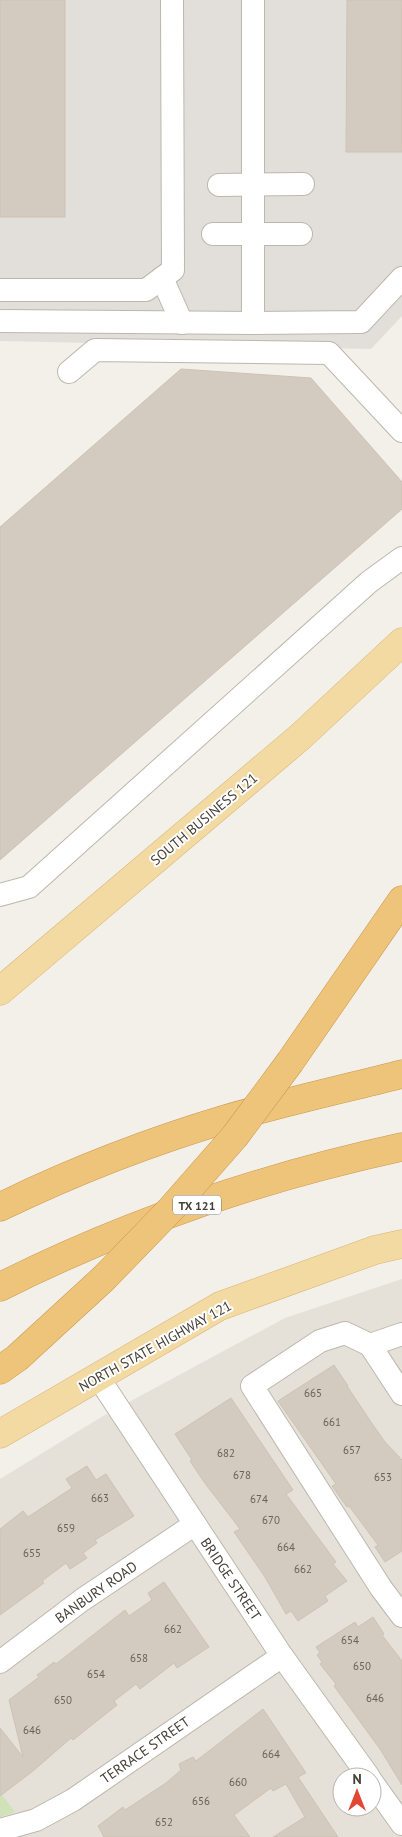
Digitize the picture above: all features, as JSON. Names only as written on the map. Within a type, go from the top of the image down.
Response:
[{"type":"highway","points":[[0,1370],[17,1358],[103,1279],[171,1209],[235,1136],[290,1062],[402,900]]},
{"type":"highway","points":[[0,1207],[33,1191],[134,1150],[226,1119],[402,1074]]},
{"type":"highway","name":"TX 121","points":[[0,1287],[112,1236],[214,1199],[302,1171],[402,1147]]},
{"type":"main road","name":"SOUTH BUSINESS 121","points":[[0,991],[300,737],[402,642]]},
{"type":"main road","name":"NORTH STATE HIGHWAY 121","points":[[0,1434],[220,1306],[375,1250],[402,1244]]},
{"type":"street","points":[[0,290],[146,290],[173,270],[172,0]]},
{"type":"street","points":[[253,0],[253,323]]},
{"type":"street","points":[[219,186],[302,184]]},
{"type":"street","points":[[213,234],[302,234]]},
{"type":"street","points":[[162,278],[182,323]]},
{"type":"street","points":[[0,321],[361,322],[402,278]]},
{"type":"street","points":[[69,372],[95,350],[329,353],[402,431]]},
{"type":"street","points":[[0,895],[30,887],[369,582],[402,558]]},
{"type":"street","points":[[402,1394],[370,1345],[345,1333],[320,1341],[252,1386],[381,1588],[402,1616]]},
{"type":"street","points":[[370,1345],[402,1334]]},
{"type":"street","name":"BRIDGE STREET","points":[[98,1377],[282,1656],[362,1767]]},
{"type":"street","name":"BANBURY ROAD","points":[[0,1662],[82,1600],[194,1524]]},
{"type":"street","name":"TERRACE STREET","points":[[0,1830],[36,1820],[73,1800],[282,1656]]},
{"type":"street","points":[[382,1796],[402,1824]]},
{"type":"shaded area","points":[[0,0],[402,0],[402,316],[371,349],[0,341]]},
{"type":"shaded area","points":[[402,1279],[402,1837],[0,1837],[0,1479],[103,1416],[285,1318]]},
{"type":"green space","points":[[0,1792],[15,1812],[0,1817]]},
{"type":"building","points":[[0,0],[65,0],[65,217],[0,217]]},
{"type":"building","points":[[347,0],[402,0],[402,152],[346,152]]},
{"type":"building","points":[[181,369],[311,378],[402,482],[402,509],[0,860],[0,527]]},
{"type":"building","points":[[334,1365],[385,1442],[402,1460],[402,1551],[385,1562],[375,1547],[378,1545],[332,1486],[336,1484],[278,1401]]},
{"type":"building","points":[[231,1398],[293,1490],[286,1494],[336,1562],[333,1564],[347,1581],[325,1596],[328,1601],[298,1621],[291,1611],[286,1614],[265,1577],[234,1532],[240,1529],[204,1482],[175,1434]]},
{"type":"building","points":[[87,1466],[96,1480],[106,1474],[134,1516],[95,1540],[97,1543],[83,1553],[87,1558],[70,1569],[66,1563],[42,1581],[44,1583],[0,1615],[0,1529],[23,1511],[28,1517],[72,1488],[66,1479]]},
{"type":"building","points":[[164,1582],[209,1647],[177,1668],[174,1663],[140,1689],[136,1684],[114,1701],[117,1705],[73,1740],[71,1738],[33,1771],[0,1796],[0,1728],[23,1757],[9,1700],[39,1677],[37,1675],[54,1662],[56,1664],[125,1610],[129,1616],[152,1600],[148,1593]]},
{"type":"building","points":[[373,1617],[384,1634],[382,1635],[402,1661],[402,1785],[380,1749],[334,1686],[336,1684],[320,1664],[322,1662],[317,1655],[320,1653],[316,1647],[355,1622],[358,1627]]},
{"type":"building","points":[[263,1709],[306,1773],[298,1777],[338,1837],[273,1837],[305,1817],[286,1784],[273,1791],[271,1788],[234,1815],[250,1837],[104,1837],[98,1826],[123,1807],[125,1810],[166,1783],[181,1770],[179,1764],[193,1757],[196,1761]]}]
